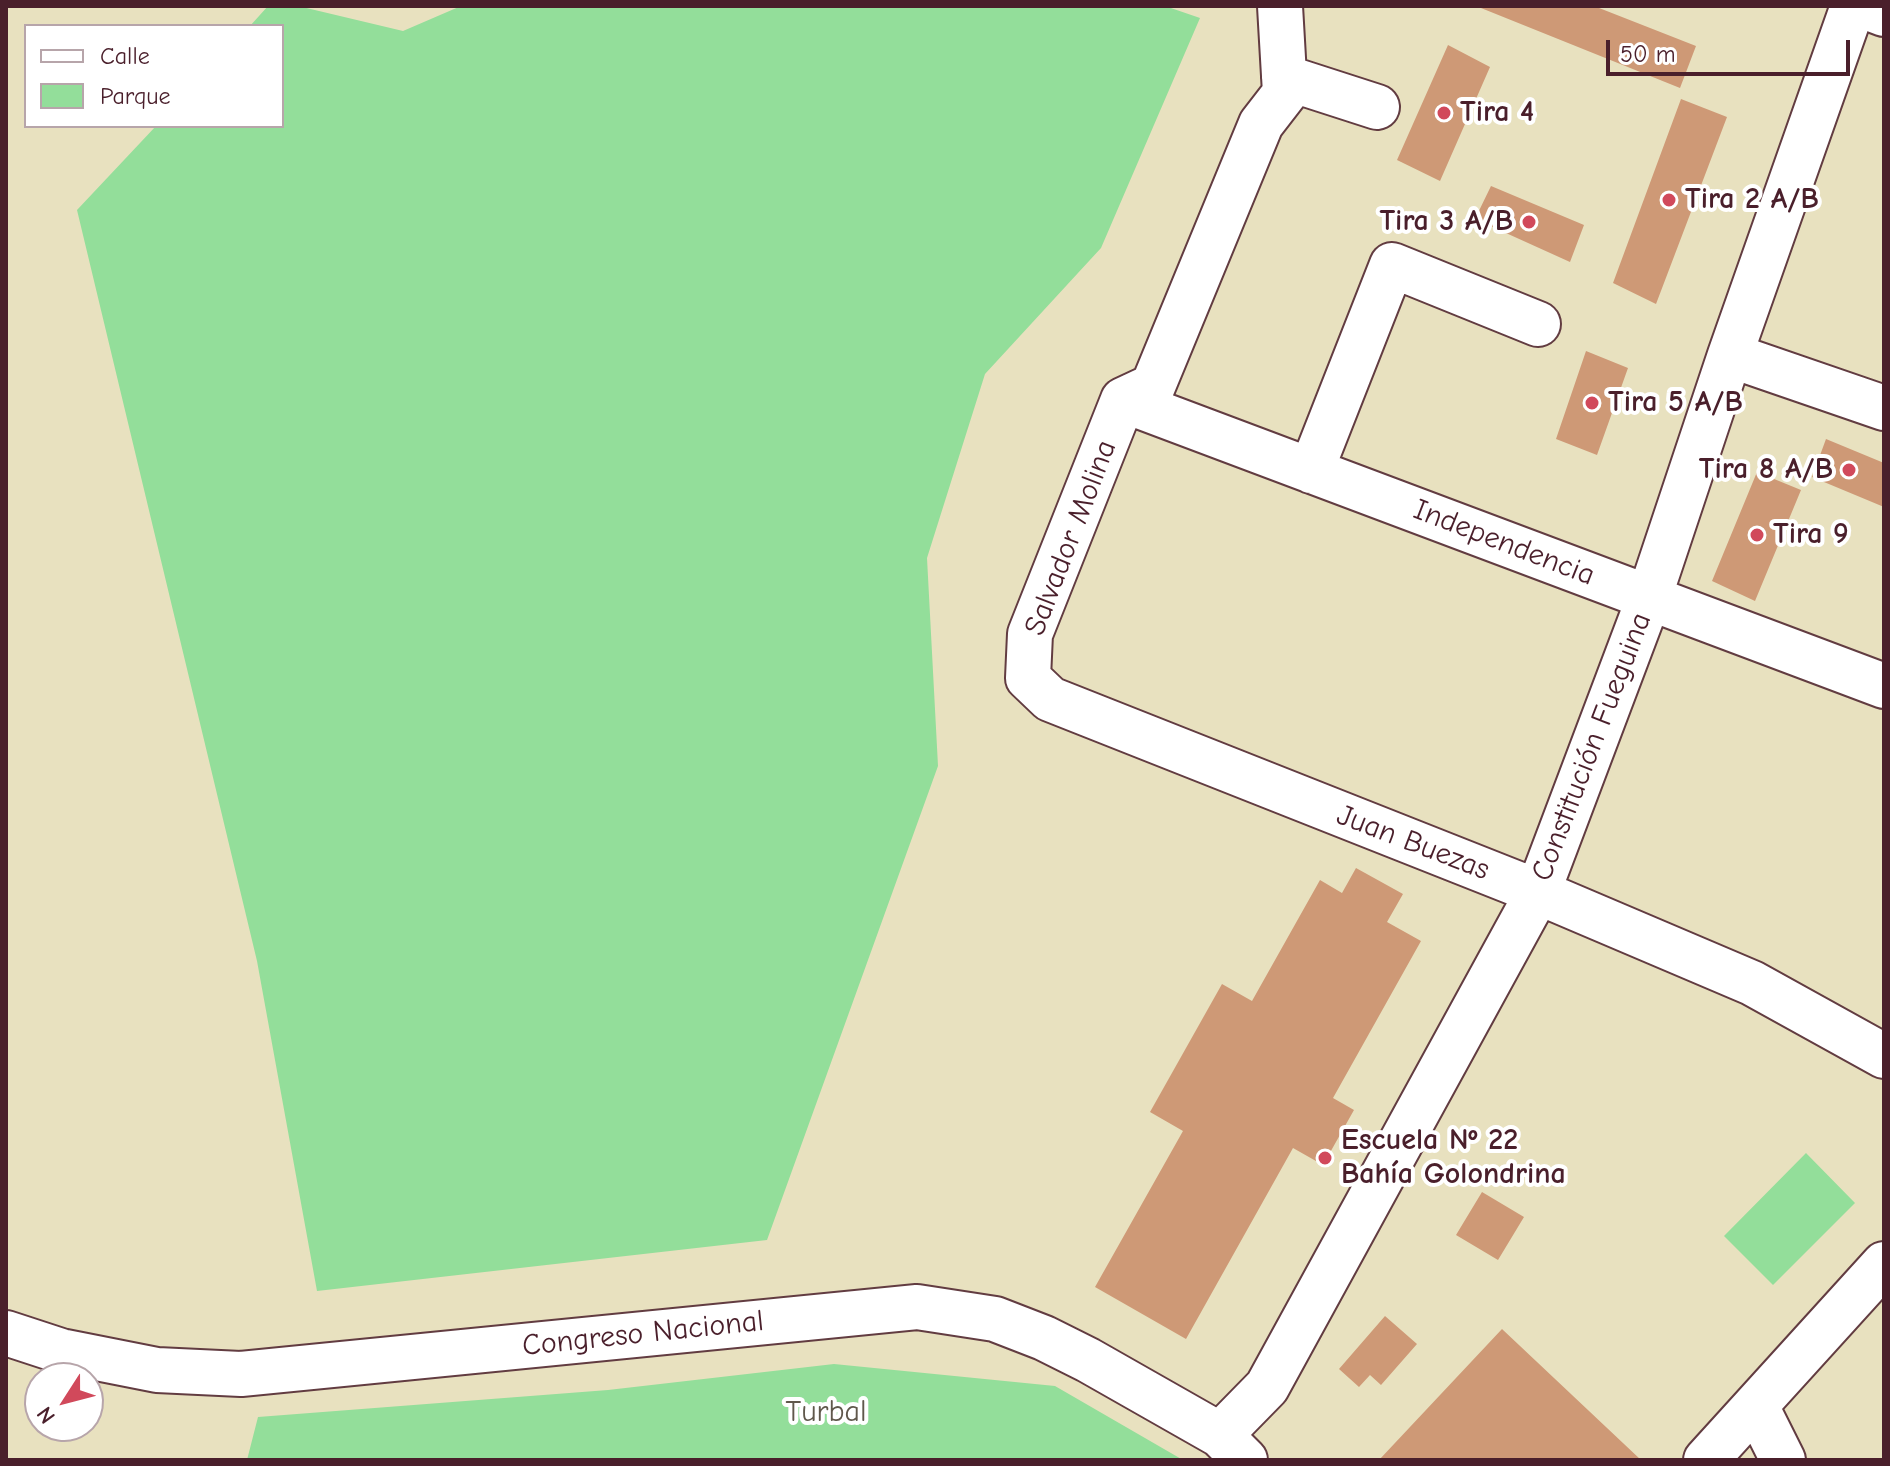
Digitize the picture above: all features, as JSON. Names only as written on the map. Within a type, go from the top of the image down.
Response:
[{"type":"street","points":[[1123,400],[1153,386],[1261,124],[1285,85],[1280,6]]},
{"type":"street","name":"Constitución Fueguina","points":[[1232,1448],[1538,892],[1649,598],[1730,355],[1853,6]]},
{"type":"street","points":[[1863,6],[1884,14]]},
{"type":"street","points":[[1285,85],[1377,107]]},
{"type":"street","points":[[1311,471],[1392,265],[1538,324]]},
{"type":"street","points":[[1730,355],[1884,408]]},
{"type":"street","name":"Independencia","points":[[1123,400],[1884,686]]},
{"type":"street","name":"Salvador Molina","points":[[1028,678],[1030,634],[1123,400]]},
{"type":"street","name":"Juan Buezas","points":[[1028,678],[1050,699],[1538,892],[1752,983],[1884,1056]]},
{"type":"street","points":[[1706,1460],[1884,1264]]},
{"type":"street","name":"Congreso Nacional","points":[[6,1333],[61,1351],[157,1370],[241,1374],[917,1307],[995,1319],[1044,1338],[1088,1360],[1232,1448]]},
{"type":"street","points":[[1756,1406],[1783,1460]]},
{"type":"green space","points":[[268,6],[298,6],[403,31],[461,6],[1165,6],[1200,18],[1101,248],[985,374],[927,558],[938,766],[767,1240],[317,1291],[257,961],[77,210],[154,128],[284,128],[284,24],[252,24]]},
{"type":"green space","points":[[1806,1153],[1855,1203],[1773,1285],[1724,1236]]},
{"type":"green space","name":"Turbal","points":[[834,1364],[1055,1386],[1183,1460],[247,1460],[258,1417],[608,1390]]},
{"type":"building","points":[[1476,6],[1594,6],[1696,46],[1680,88]]},
{"type":"building","name":"Tira 4","points":[[1448,45],[1490,67],[1440,181],[1397,160]]},
{"type":"building","name":"Tira 2 A/B","points":[[1681,99],[1727,117],[1656,304],[1613,283]]},
{"type":"building","name":"Tira 3 A/B","points":[[1491,186],[1584,225],[1570,262],[1475,219]]},
{"type":"building","name":"Tira 5 A/B","points":[[1586,351],[1628,368],[1597,455],[1556,439]]},
{"type":"building","name":"Tira 8 A/B","points":[[1826,439],[1884,463],[1884,507],[1812,477]]},
{"type":"building","name":"Tira 9","points":[[1757,472],[1801,490],[1755,601],[1712,581]]},
{"type":"building","points":[[1356,868],[1403,894],[1387,922],[1421,941],[1333,1098],[1354,1110],[1323,1165],[1293,1148],[1186,1339],[1095,1287],[1183,1131],[1150,1112],[1222,984],[1252,1001],[1320,880],[1342,893]]},
{"type":"building","points":[[1482,1192],[1524,1217],[1498,1260],[1456,1235]]},
{"type":"building","points":[[1385,1316],[1417,1344],[1381,1385],[1370,1375],[1359,1387],[1339,1369]]},
{"type":"building","points":[[1502,1329],[1641,1460],[1379,1460]]},
{"type":"place","name":"Tira 4","points":[[1444,113]]},
{"type":"place","name":"Tira 2 A/B","points":[[1669,200]]},
{"type":"place","name":"Tira 3 A/B","points":[[1529,222]]},
{"type":"place","name":"Tira 5 A/B","points":[[1592,403]]},
{"type":"place","name":"Tira 8 A/B","points":[[1849,470]]},
{"type":"place","name":"Tira 9","points":[[1757,535]]},
{"type":"place","name":"Escuela Nº 22 Bahía Golondrina","points":[[1325,1158]]}]
